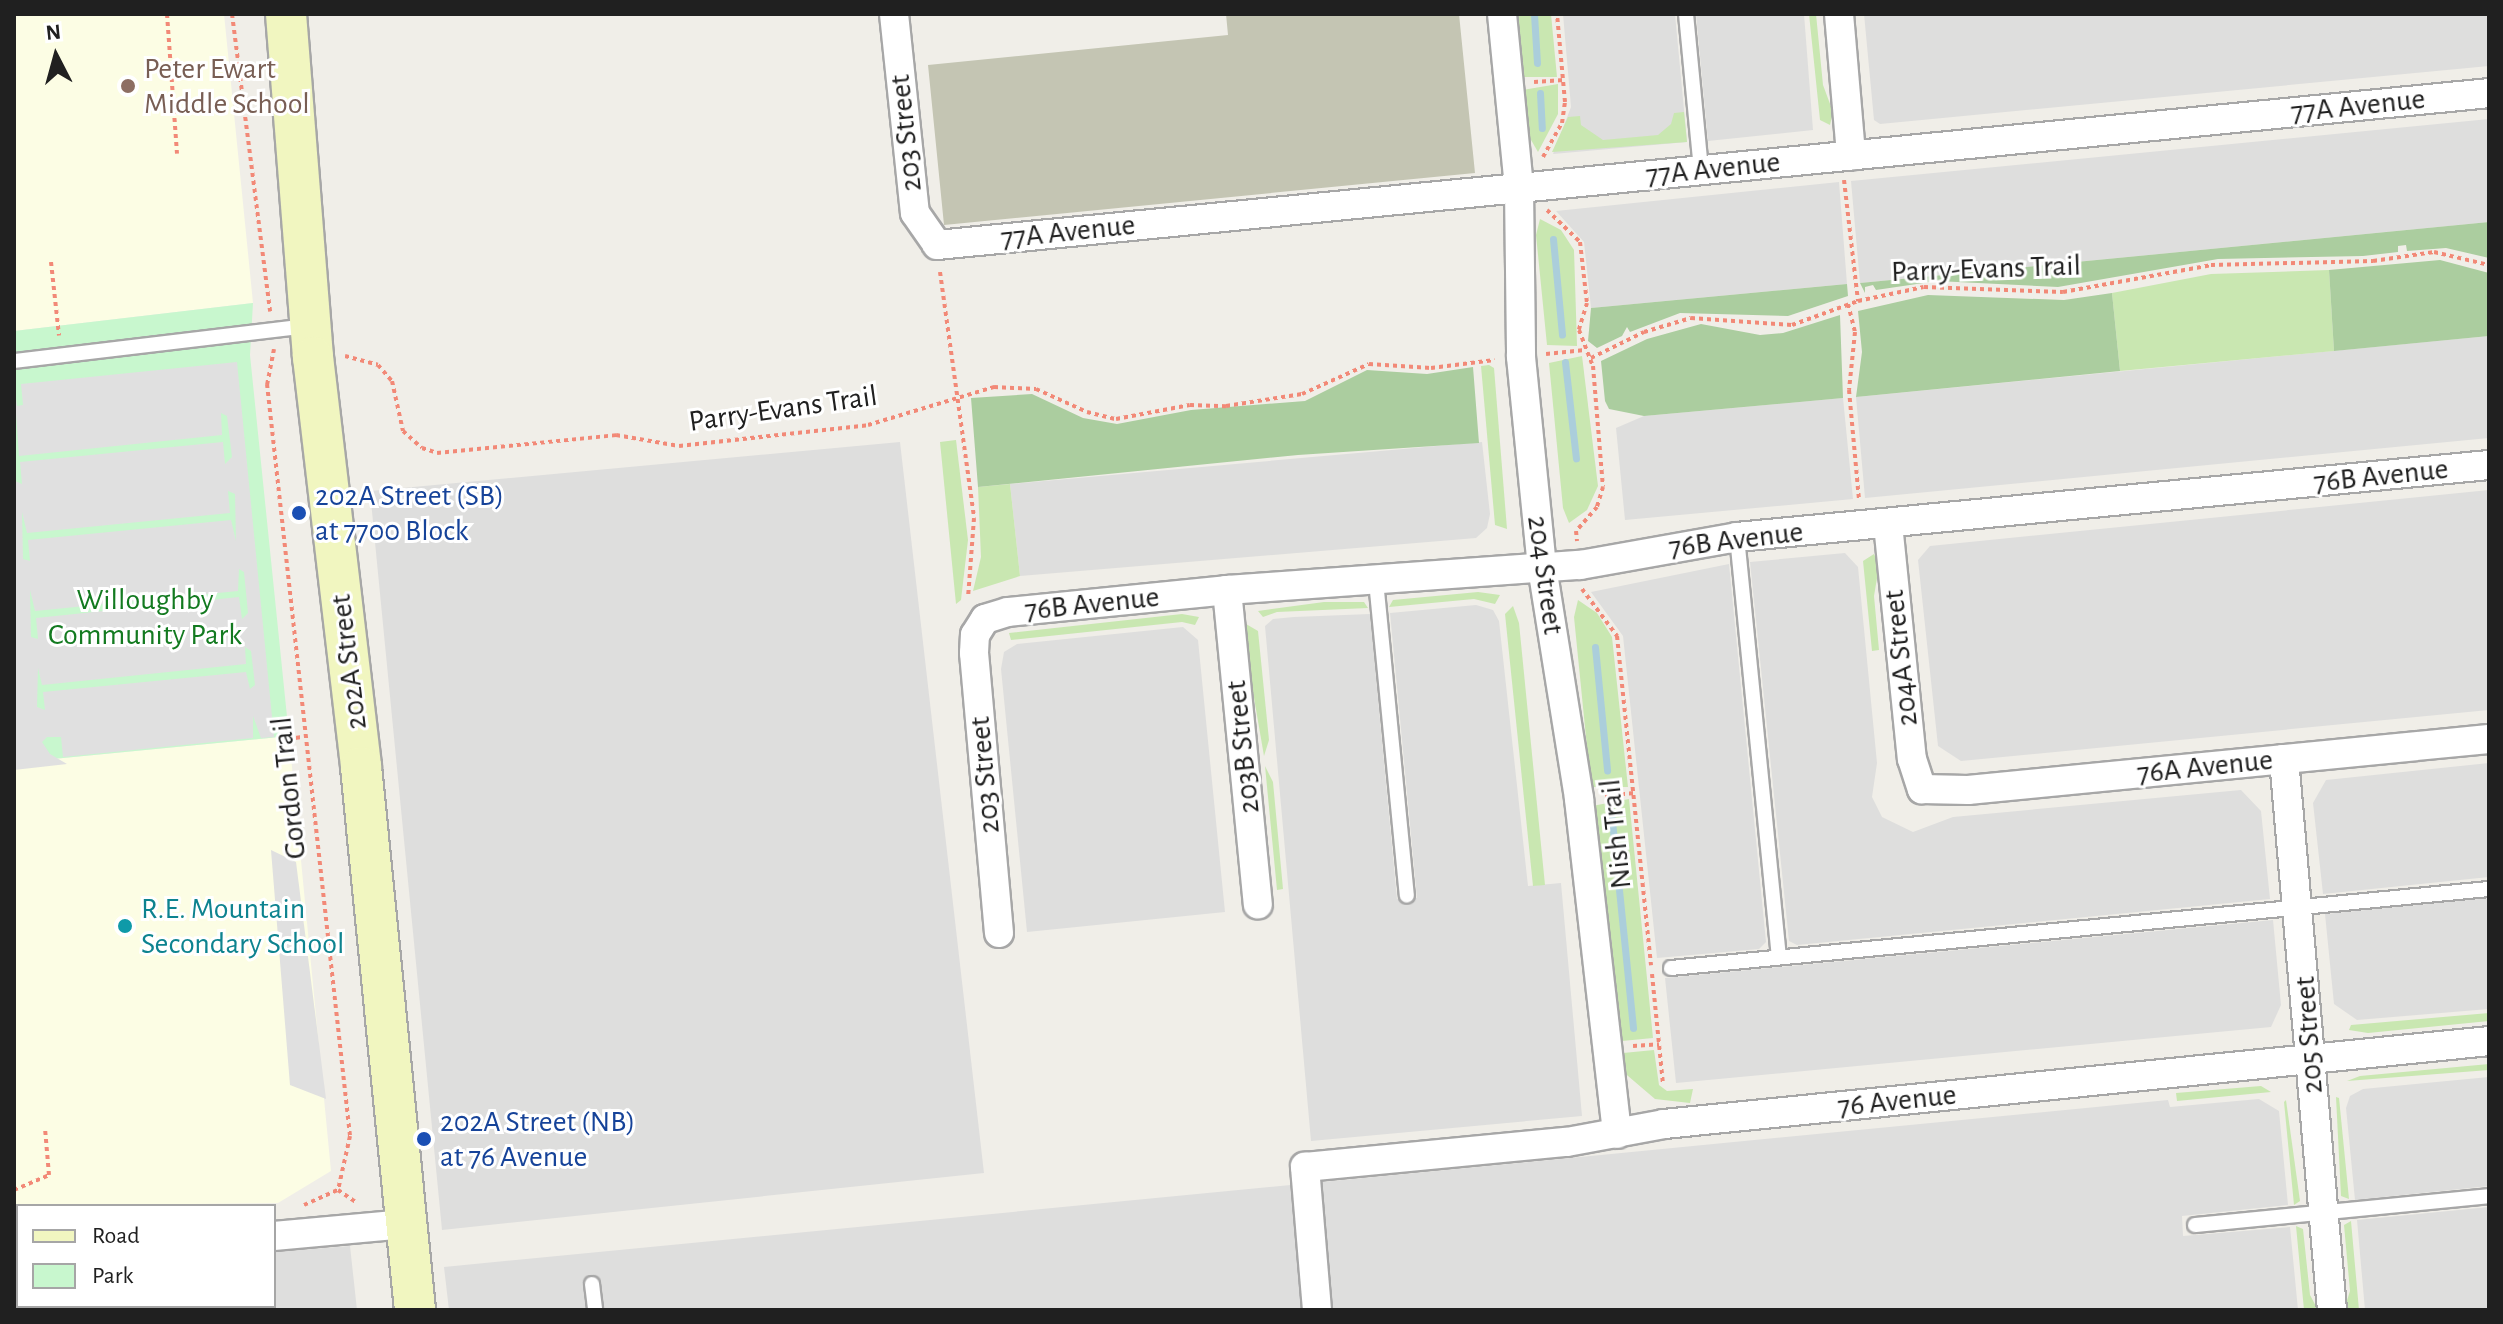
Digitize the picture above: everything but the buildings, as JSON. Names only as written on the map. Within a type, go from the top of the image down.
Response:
[{"type":"main road","name":"202A Street","points":[[286,14],[310,326],[361,767],[415,1310]]},
{"type":"street","name":"203 Street","points":[[894,14],[915,213],[937,245]]},
{"type":"street","name":"204 Street","points":[[1502,14],[1519,188],[1521,357],[1542,567],[1579,799],[1617,1134]]},
{"type":"street","points":[[1839,14],[1847,166]]},
{"type":"street","name":"77A Avenue","points":[[937,245],[1701,170],[1847,166],[2489,93]]},
{"type":"street","name":"76B Avenue","points":[[977,609],[1008,612],[1227,590],[1542,567],[1737,537],[2489,465]]},
{"type":"street","name":"204A Street","points":[[1888,524],[1912,759],[1922,789]]},
{"type":"street","name":"203B Street","points":[[1227,590],[1258,904]]},
{"type":"street","name":"203 Street","points":[[977,609],[974,653],[999,933]]},
{"type":"street","name":"76A Avenue","points":[[1922,789],[1968,790],[2489,739]]},
{"type":"street","name":"205 Street","points":[[2284,759],[2332,1310]]},
{"type":"street","name":"76 Avenue","points":[[1317,1310],[1305,1167],[1617,1134],[1664,1124],[2489,1041]]},
{"type":"street","points":[[276,1236],[405,1224]]},
{"type":"lane","points":[[1686,14],[1701,170]]},
{"type":"lane","points":[[14,361],[310,326]]},
{"type":"lane","points":[[1737,537],[1779,957]]},
{"type":"lane","points":[[1376,581],[1407,895]]},
{"type":"lane","points":[[1671,968],[2489,889]]},
{"type":"lane","points":[[2195,1225],[2489,1196]]},
{"type":"lane","points":[[592,1284],[595,1310]]},
{"type":"path","points":[[167,14],[177,154]]},
{"type":"path","points":[[232,14],[268,297]]},
{"type":"path","points":[[1543,156],[1562,123],[1565,102],[1557,14]]},
{"type":"path","points":[[1847,166],[1858,301]]},
{"type":"path","points":[[1548,213],[1580,242],[1587,303],[1579,330],[1591,358],[1603,487],[1597,507],[1576,531]]},
{"type":"path","points":[[937,245],[974,518],[977,609]]},
{"type":"path","name":"Parry-Evans Trail","points":[[1591,358],[1644,332],[1691,318],[1774,327],[1858,301],[1924,287],[2063,292],[2211,265],[2373,261],[2434,252],[2489,265]]},
{"type":"path","points":[[51,262],[62,354]]},
{"type":"path","points":[[1848,304],[1855,332],[1849,390],[1860,502]]},
{"type":"path","points":[[1547,354],[1585,350]]},
{"type":"path","name":"Parry-Evans Trail","points":[[356,356],[378,365],[392,381],[403,431],[422,448],[437,453],[616,435],[679,446],[868,425],[994,387],[1027,388],[1116,419],[1190,405],[1289,397],[1369,364],[1431,368],[1494,360]]},
{"type":"path","name":"Gordon Trail","points":[[278,359],[267,384],[301,672],[302,737],[350,1136],[338,1190]]},
{"type":"path","name":"Nish Trail","points":[[1582,591],[1617,636],[1663,1084]]},
{"type":"path","points":[[288,739],[302,737]]},
{"type":"path","points":[[14,1190],[49,1175],[45,1128]]},
{"type":"path","points":[[298,1207],[338,1190],[357,1203]]},
{"type":"shaded area","points":[[14,14],[224,14],[253,303],[14,331]]},
{"type":"shaded area","points":[[1226,14],[1459,14],[1475,173],[944,225],[928,65],[1228,35]]},
{"type":"shaded area","points":[[1563,14],[1675,14],[1687,142],[1553,154],[1571,107]]},
{"type":"shaded area","points":[[1696,14],[1804,14],[1813,130],[1708,141]]},
{"type":"shaded area","points":[[1864,14],[2489,14],[2489,66],[1880,124],[1874,120]]},
{"type":"shaded area","points":[[2489,119],[2489,222],[1860,283],[1851,181]]},
{"type":"shaded area","points":[[1839,182],[1847,284],[1591,308],[1584,242],[1556,211]]},
{"type":"shaded area","points":[[2489,336],[2489,438],[1865,498],[1856,397]]},
{"type":"shaded area","name":"Willoughby Community Park","points":[[237,362],[274,737],[261,738],[253,716],[253,738],[63,757],[61,737],[47,737],[42,742],[50,754],[67,764],[14,770],[14,473],[15,481],[22,484],[20,462],[223,442],[225,464],[232,457],[227,416],[221,413],[222,435],[19,456],[14,385],[17,406],[23,405],[21,384]],"holes":[[[228,491],[235,494],[236,541],[231,520],[28,540],[30,561],[23,559],[22,512],[27,533],[230,513]],[[239,569],[244,572],[248,613],[242,619],[239,597],[36,618],[38,639],[31,637],[30,590],[35,611],[238,591]],[[245,647],[251,651],[255,685],[250,689],[246,672],[43,692],[45,710],[37,707],[38,668],[42,685],[246,664]]]},
{"type":"shaded area","points":[[1843,398],[1853,499],[1625,520],[1616,428],[1644,416]]},
{"type":"shaded area","points":[[900,442],[984,1173],[442,1230],[370,491]]},
{"type":"shaded area","points":[[1482,442],[1490,514],[1487,528],[1476,538],[1020,576],[1010,484]]},
{"type":"shaded area","points":[[2489,490],[2489,710],[1961,761],[1938,746],[1918,560],[1930,546]]},
{"type":"shaded area","points":[[1845,553],[1858,567],[1877,763],[1872,797],[1882,817],[1913,832],[1953,817],[2241,790],[2261,811],[2270,899],[1797,945],[1789,941],[1750,562]]},
{"type":"shaded area","points":[[1729,564],[1766,942],[1759,949],[1657,958],[1623,636],[1591,592]]},
{"type":"shaded area","points":[[1476,605],[1493,610],[1499,621],[1528,886],[1561,883],[1582,1116],[1311,1141],[1265,626],[1273,619],[1370,614],[1397,899],[1417,898],[1390,613]]},
{"type":"shaded area","points":[[1183,627],[1198,640],[1225,912],[1027,932],[1001,669],[1004,652],[1017,644]]},
{"type":"shaded area","points":[[289,736],[331,1171],[278,1203],[16,1204],[14,1229],[14,754],[33,761]]},
{"type":"shaded area","points":[[2489,763],[2489,877],[2323,894],[2313,803],[2326,780]]},
{"type":"shaded area","points":[[271,850],[296,862],[326,1099],[290,1085]]},
{"type":"shaded area","points":[[2489,898],[2489,1009],[2357,1020],[2334,1004],[2325,914]]},
{"type":"shaded area","points":[[2273,920],[2281,1005],[2271,1027],[1676,1083],[1665,978]]},
{"type":"shaded area","points":[[2489,1077],[2489,1186],[2355,1200],[2346,1108],[2350,1096],[2363,1089]]},
{"type":"shaded area","points":[[2259,1099],[2279,1111],[2288,1205],[2182,1216],[2183,1236],[2290,1227],[2298,1310],[449,1310],[444,1267],[2168,1100],[2170,1107]]},
{"type":"shaded area","points":[[2489,1207],[2489,1310],[2365,1310],[2357,1220]]},
{"type":"shaded area","points":[[350,1246],[357,1310],[14,1310],[16,1292],[16,1308],[276,1308],[276,1252]]},
{"type":"green space","points":[[1514,14],[1551,14],[1557,77],[1521,77]]},
{"type":"green space","points":[[1809,14],[1816,14],[1823,85],[1833,112],[1830,125],[1820,120]]},
{"type":"green space","points":[[1558,84],[1558,114],[1538,152],[1527,133],[1523,90]]},
{"type":"green space","points":[[1684,112],[1687,142],[1552,152],[1568,117],[1580,116],[1581,125],[1603,140],[1658,135],[1671,124],[1674,113]]},
{"type":"green space","points":[[1540,219],[1561,230],[1574,250],[1577,346],[1547,345],[1536,235]]},
{"type":"green space","points":[[2489,222],[2489,258],[2446,248],[2407,251],[2406,245],[2398,246],[2398,252],[2363,256],[2218,259],[2058,287],[1937,281],[1876,290],[1873,285],[1865,287],[1865,293],[1860,283]]},
{"type":"green space","points":[[2440,260],[2489,273],[2489,336],[2334,351],[2329,270]]},
{"type":"green space","points":[[2329,270],[2334,351],[2120,371],[2112,293],[2211,274]]},
{"type":"green space","points":[[1847,284],[1848,296],[1788,316],[1680,313],[1630,332],[1627,327],[1622,336],[1597,348],[1588,341],[1591,308]]},
{"type":"green space","points":[[2112,293],[2120,371],[1856,397],[1862,352],[1858,311],[1928,295],[2064,300]]},
{"type":"green space","name":"Willoughby Community Park","points":[[253,303],[250,355],[289,736],[32,761],[14,754],[14,331]]},
{"type":"green space","points":[[1840,315],[1843,398],[1644,416],[1609,409],[1605,401],[1601,361],[1647,339],[1701,324],[1760,335],[1783,333]]},
{"type":"green space","points":[[1582,356],[1598,486],[1587,510],[1569,523],[1563,508],[1549,363]]},
{"type":"green space","points":[[1481,366],[1494,368],[1507,529],[1495,525]]},
{"type":"green space","points":[[1473,367],[1479,443],[1298,455],[978,487],[971,398],[1032,394],[1083,418],[1117,424],[1191,410],[1305,401],[1367,370],[1427,374]]},
{"type":"green space","points":[[956,440],[968,540],[961,600],[956,604],[940,442]]},
{"type":"green space","points":[[1010,484],[1020,576],[973,591],[981,557],[978,487]]},
{"type":"green space","points":[[1874,554],[1879,566],[1874,596],[1879,650],[1872,651],[1863,561]]},
{"type":"green space","points":[[1478,592],[1500,595],[1495,604],[1474,599],[1389,607],[1393,600]]},
{"type":"green space","points":[[1578,600],[1597,613],[1612,637],[1628,787],[1591,787],[1574,617]]},
{"type":"green space","points":[[1324,602],[1364,602],[1368,608],[1277,612],[1263,617],[1258,611]]},
{"type":"green space","points":[[1513,606],[1519,623],[1545,885],[1533,886],[1505,614]]},
{"type":"green space","points":[[1182,614],[1199,617],[1195,625],[1182,622],[1011,640],[1009,633]]},
{"type":"green space","points":[[1246,624],[1258,631],[1269,740],[1264,756],[1243,634]]},
{"type":"green space","points":[[1265,766],[1273,782],[1283,889],[1277,890]]},
{"type":"green space","points":[[1629,799],[1653,1038],[1622,1041],[1615,1037],[1606,944],[1612,943],[1610,933],[1606,933],[1592,806]]},
{"type":"green space","points":[[2489,1013],[2489,1021],[2368,1033],[2349,1030],[2351,1025]]},
{"type":"green space","points":[[1654,1050],[1659,1085],[1667,1091],[1693,1089],[1690,1103],[1655,1099],[1621,1070],[1618,1057],[1623,1053]]},
{"type":"green space","points":[[2489,1064],[2489,1070],[2347,1081],[2360,1076]]},
{"type":"green space","points":[[2261,1086],[2271,1092],[2177,1101],[2176,1093]]},
{"type":"green space","points":[[2336,1097],[2339,1098],[2349,1199],[2341,1196]]},
{"type":"green space","points":[[2286,1100],[2300,1201],[2294,1205],[2284,1102]]},
{"type":"green space","points":[[2351,1221],[2359,1310],[2344,1310],[2350,1291],[2344,1225]]},
{"type":"green space","points":[[2296,1226],[2303,1229],[2310,1295],[2318,1310],[2304,1310]]},
{"type":"waterway","points":[[1534,14],[1537,63]]},
{"type":"waterway","points":[[1540,93],[1542,128]]},
{"type":"waterway","points":[[1553,239],[1562,335]]},
{"type":"waterway","points":[[1565,362],[1576,458]]},
{"type":"waterway","points":[[1595,647],[1607,770]]},
{"type":"waterway","points":[[1611,811],[1633,1028]]},
{"type":"place","name":"Peter Ewart Middle School","points":[[128,86]]},
{"type":"place","name":"202A Street (SB) at 7700 Block","points":[[299,513]]},
{"type":"place","name":"R.E. Mountain Secondary School","points":[[125,926]]},
{"type":"place","name":"202A Street (NB) at 76 Avenue","points":[[424,1139]]}]
